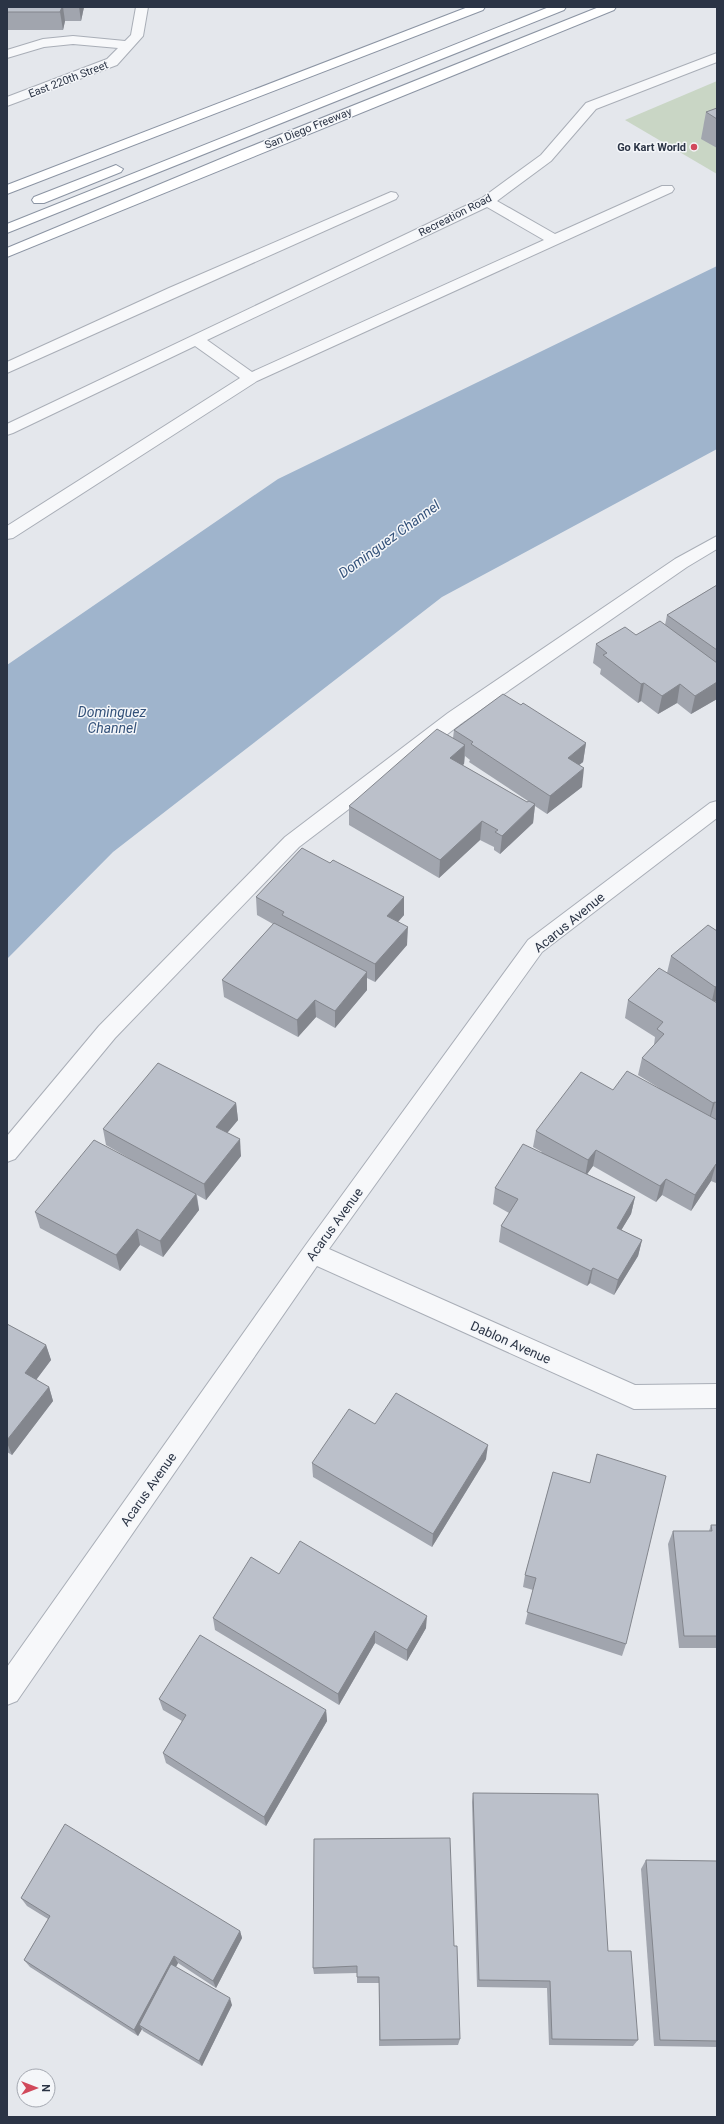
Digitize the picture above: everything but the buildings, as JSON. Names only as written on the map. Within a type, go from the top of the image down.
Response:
[{"type":"highway","points":[[7,190],[478,7]]},
{"type":"highway","points":[[251,117],[533,7]]},
{"type":"highway","points":[[7,229],[560,7]]},
{"type":"highway","name":"San Diego Freeway","points":[[7,253],[247,153],[610,7]]},
{"type":"highway","points":[[29,205],[125,166]]},
{"type":"street","name":"East 220th Street","points":[[7,102],[112,62],[138,36],[142,7]]},
{"type":"street","points":[[7,54],[43,43],[73,40],[128,45]]},
{"type":"street","name":"Recreation Road","points":[[7,430],[487,201],[546,158],[591,106],[717,57]]},
{"type":"street","points":[[7,534],[251,378],[666,189]]},
{"type":"street","points":[[7,368],[174,291],[391,196]]},
{"type":"street","points":[[487,201],[555,240]]},
{"type":"street","points":[[196,340],[251,378]]},
{"type":"street","points":[[7,1152],[107,1032],[292,842],[455,718],[681,563],[717,542]]},
{"type":"street","name":"Acarus Avenue","points":[[7,1691],[313,1253],[535,946],[717,808]]},
{"type":"street","name":"Dablon Avenue","points":[[313,1253],[634,1397],[717,1396]]},
{"type":"green space","name":"Go Kart World","points":[[717,81],[717,174],[625,120]]},
{"type":"water","name":"Dominguez Channel","points":[[717,266],[717,449],[442,597],[113,852],[7,959],[7,665],[278,479]]},
{"type":"place","name":"Go Kart World","points":[[694,147]]}]
